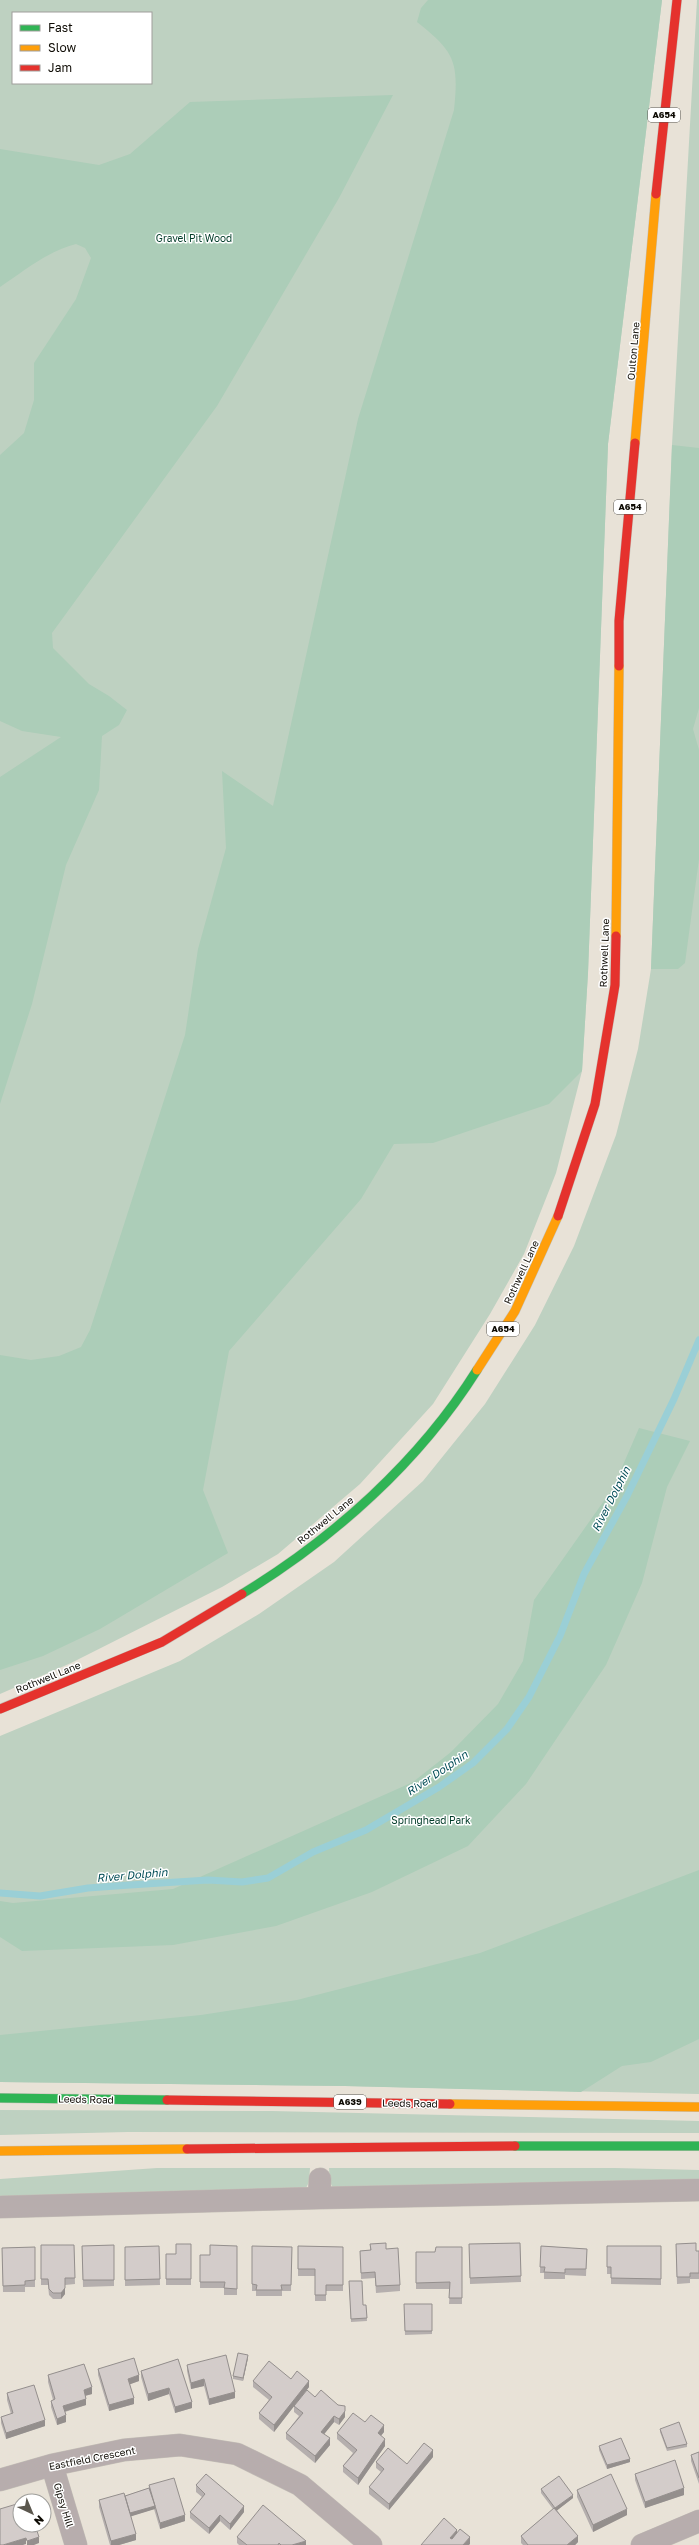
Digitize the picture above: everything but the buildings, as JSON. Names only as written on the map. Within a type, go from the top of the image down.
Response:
[{"type":"main road","name":"Oulton Lane","points":[[618,705],[619,621],[648,308],[652,230],[677,0]]},
{"type":"main road","name":"Rothwell Lane","points":[[0,1709],[162,1642],[279,1571],[379,1491],[458,1402],[515,1311],[561,1210],[595,1104],[615,985],[618,705]]},
{"type":"main road","name":"Leeds Road","points":[[0,2098],[699,2107]]},
{"type":"main road","points":[[0,2151],[618,2145],[699,2146]]},
{"type":"street","points":[[0,2207],[320,2188],[699,2190]]},
{"type":"street","name":"Eastfield Crescent","points":[[0,2480],[52,2465],[124,2450],[180,2445],[237,2454],[300,2485],[371,2545]]},
{"type":"street","name":"Gipsy Hill","points":[[52,2465],[76,2545]]},
{"type":"street","points":[[642,2545],[699,2521]]},
{"type":"green space","points":[[0,0],[662,0],[608,444],[588,973],[582,1071],[556,1173],[524,1254],[490,1314],[433,1404],[360,1484],[278,1554],[222,1587],[71,1663],[0,1694]]},
{"type":"green space","points":[[428,0],[662,0],[608,444],[588,973],[582,1071],[549,1104],[433,1143],[394,1144],[361,1199],[229,1351],[203,1490],[228,1553],[100,1629],[43,1656],[0,1670],[0,1355],[31,1360],[59,1356],[81,1347],[90,1330],[185,1035],[198,949],[226,848],[222,771],[273,806],[358,419],[454,110],[456,80],[452,59],[440,42],[417,22],[421,8]]},
{"type":"green space","name":"Springhead Park","points":[[697,0],[699,0],[699,2094],[345,2086],[0,2082],[0,1736],[180,1661],[259,1614],[334,1562],[423,1481],[485,1404],[535,1325],[574,1246],[616,1135],[638,1049],[651,969],[672,445]]},
{"type":"green space","name":"Gravel Pit Wood","points":[[393,95],[339,198],[217,406],[52,633],[53,648],[89,684],[109,696],[127,710],[119,725],[102,736],[99,790],[66,865],[32,1004],[0,1104],[0,777],[61,737],[22,731],[0,721],[0,455],[24,433],[34,400],[34,363],[76,299],[91,258],[85,248],[76,244],[66,247],[36,262],[0,287],[0,149],[99,165],[130,154],[190,102]]},
{"type":"green space","points":[[672,445],[699,448],[699,708],[693,729],[699,750],[699,859],[685,963],[678,969],[651,969]]},
{"type":"green space","points":[[639,1428],[690,1441],[667,1487],[642,1583],[606,1665],[526,1784],[468,1846],[372,1892],[276,1926],[173,1945],[22,1951],[0,1937],[0,1901],[13,1903],[173,1889],[413,1782],[451,1752],[498,1704],[523,1661],[534,1600],[613,1488]]},
{"type":"green space","points":[[699,1870],[699,2039],[651,2062],[622,2066],[581,2092],[345,2086],[0,2082],[0,2035],[201,2015],[297,2000],[480,1953]]},
{"type":"green space","points":[[0,2110],[272,2111],[699,2121],[699,2133],[128,2132],[0,2135]]},
{"type":"green space","points":[[157,2168],[310,2168],[309,2182],[306,2188],[0,2199],[0,2179]]},
{"type":"green space","points":[[329,2168],[615,2168],[699,2170],[699,2181],[333,2188],[330,2182]]},
{"type":"waterway","name":"River Dolphin","points":[[0,1893],[40,1896],[88,1888],[208,1880],[242,1882],[268,1878],[313,1852],[366,1830],[439,1787],[473,1763],[507,1729],[529,1697],[560,1636],[584,1574],[627,1496],[674,1399],[699,1340]]},
{"type":"traffic: fast","points":[[242,1594],[309,1548],[372,1496],[429,1436],[454,1404],[477,1370]]},
{"type":"traffic: fast","points":[[0,2098],[167,2100]]},
{"type":"traffic: fast","points":[[515,2146],[699,2146]]},
{"type":"traffic: slow","points":[[635,443],[656,194]]},
{"type":"traffic: slow","points":[[616,936],[619,666]]},
{"type":"traffic: slow","points":[[477,1370],[515,1311],[558,1216]]},
{"type":"traffic: slow","points":[[450,2104],[699,2107]]},
{"type":"traffic: slow","points":[[0,2151],[187,2149]]},
{"type":"traffic: jam","points":[[656,194],[677,0]]},
{"type":"traffic: jam","points":[[619,666],[619,621],[635,443]]},
{"type":"traffic: jam","points":[[558,1216],[595,1104],[615,985],[616,936]]},
{"type":"traffic: jam","points":[[0,1709],[162,1642],[242,1594]]},
{"type":"traffic: jam","points":[[167,2100],[450,2104]]},
{"type":"traffic: jam","points":[[187,2149],[515,2146]]}]
